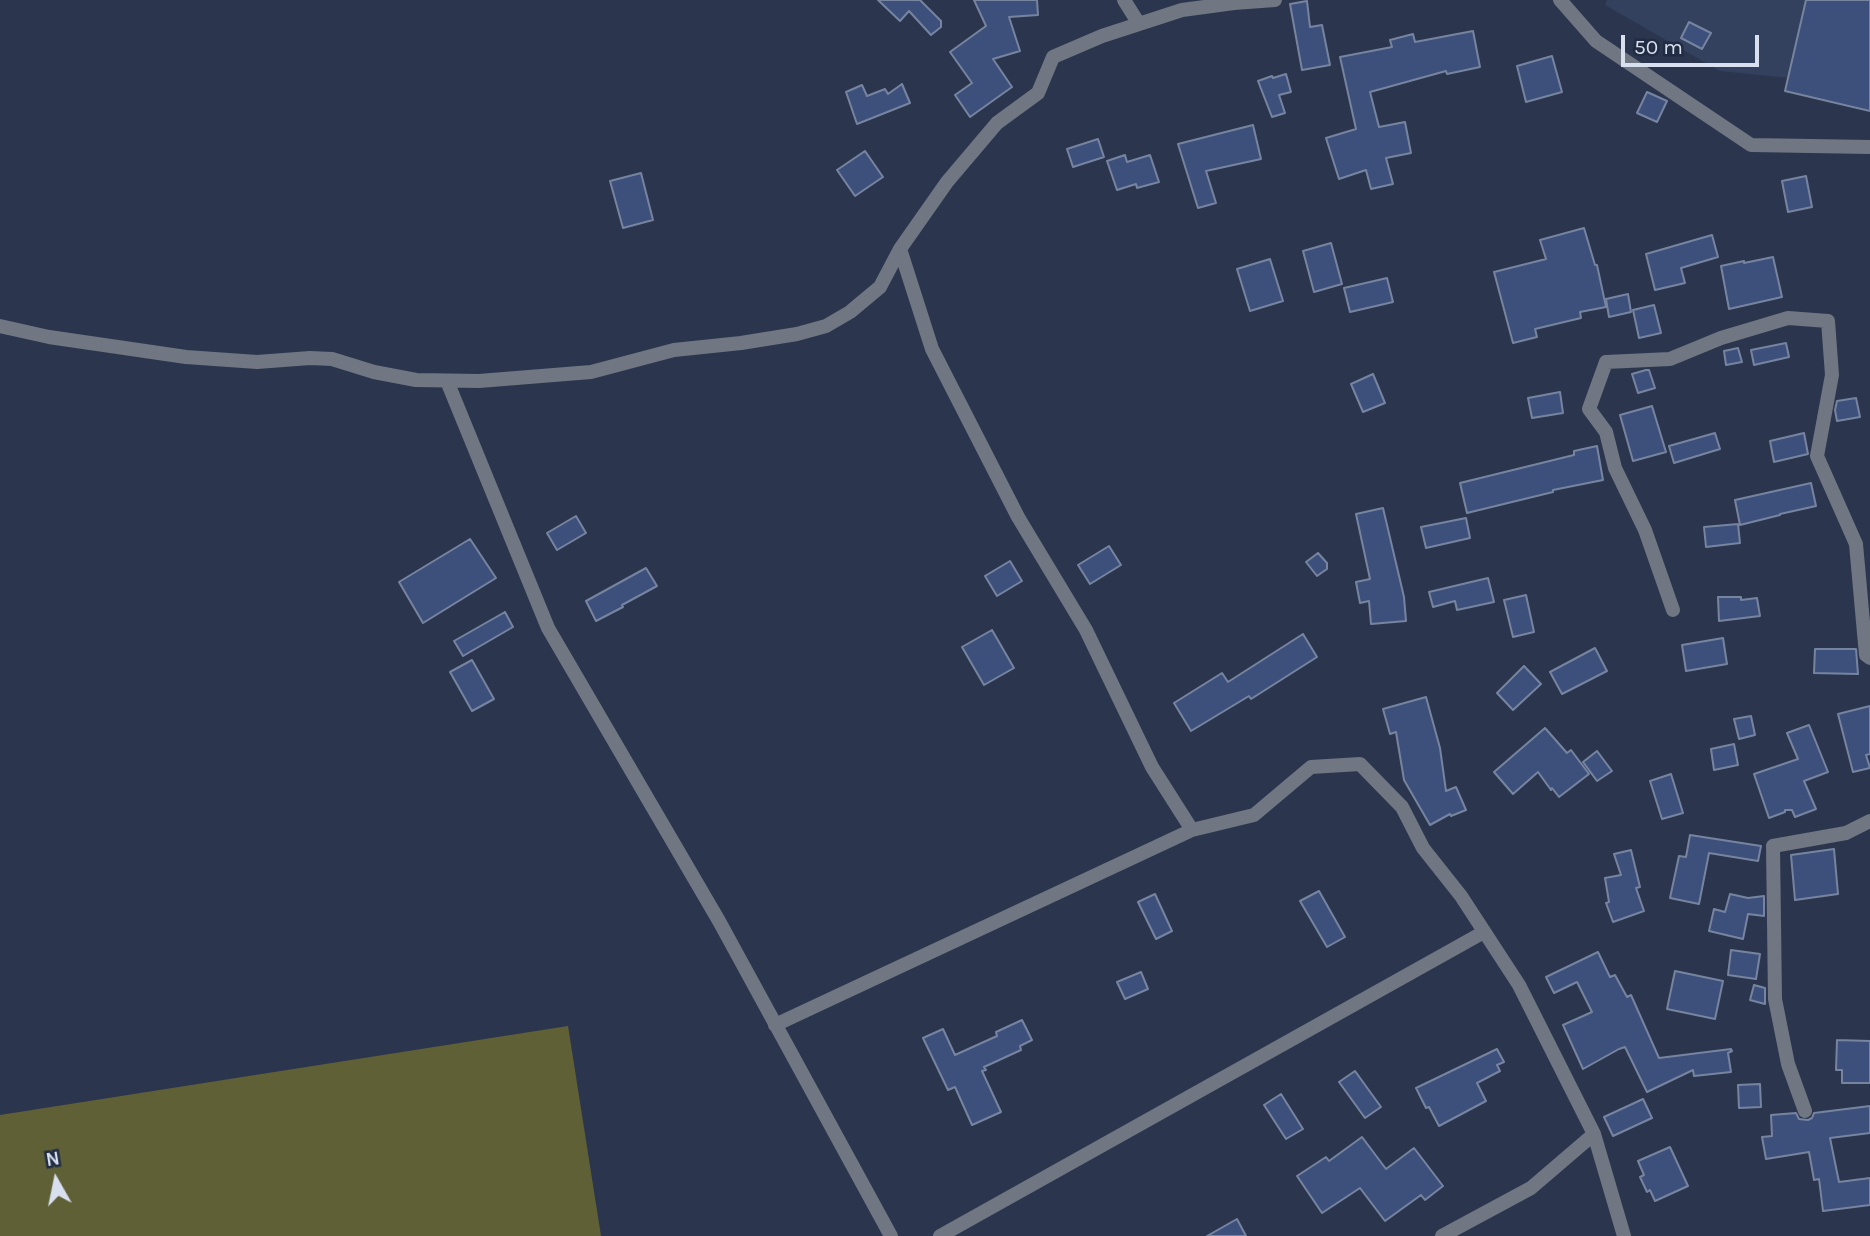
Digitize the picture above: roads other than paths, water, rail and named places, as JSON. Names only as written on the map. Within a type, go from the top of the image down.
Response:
[{"type":"street","points":[[1124,0],[1139,24]]},
{"type":"street","points":[[0,326],[49,337],[186,358],[257,362],[332,359],[405,378],[447,381],[591,372],[674,350],[797,334],[826,326],[850,312],[880,287],[900,249],[947,183],[997,123],[1038,93],[1053,57],[1101,36],[1182,10],[1275,0]]},
{"type":"street","points":[[1560,0],[1596,41],[1751,145],[1870,147]]},
{"type":"street","points":[[900,249],[932,349],[1018,517],[1086,630],[1152,767],[1192,830]]},
{"type":"street","points":[[1673,610],[1645,530],[1615,468],[1606,432],[1589,409],[1606,362],[1670,359],[1721,338],[1788,318],[1828,321],[1832,375],[1817,456],[1856,544],[1866,655],[1870,658]]},
{"type":"street","points":[[447,381],[548,628],[719,921],[891,1236]]},
{"type":"street","points":[[775,1025],[1192,830],[1254,815],[1311,767],[1360,764],[1402,807],[1423,848],[1461,896],[1519,985],[1594,1134],[1624,1236]]},
{"type":"street","points":[[1805,1111],[1788,1064],[1775,999],[1773,846],[1846,833],[1870,821]]},
{"type":"street","points":[[940,1236],[1484,932]]},
{"type":"street","points":[[1442,1236],[1531,1188],[1594,1134]]}]
